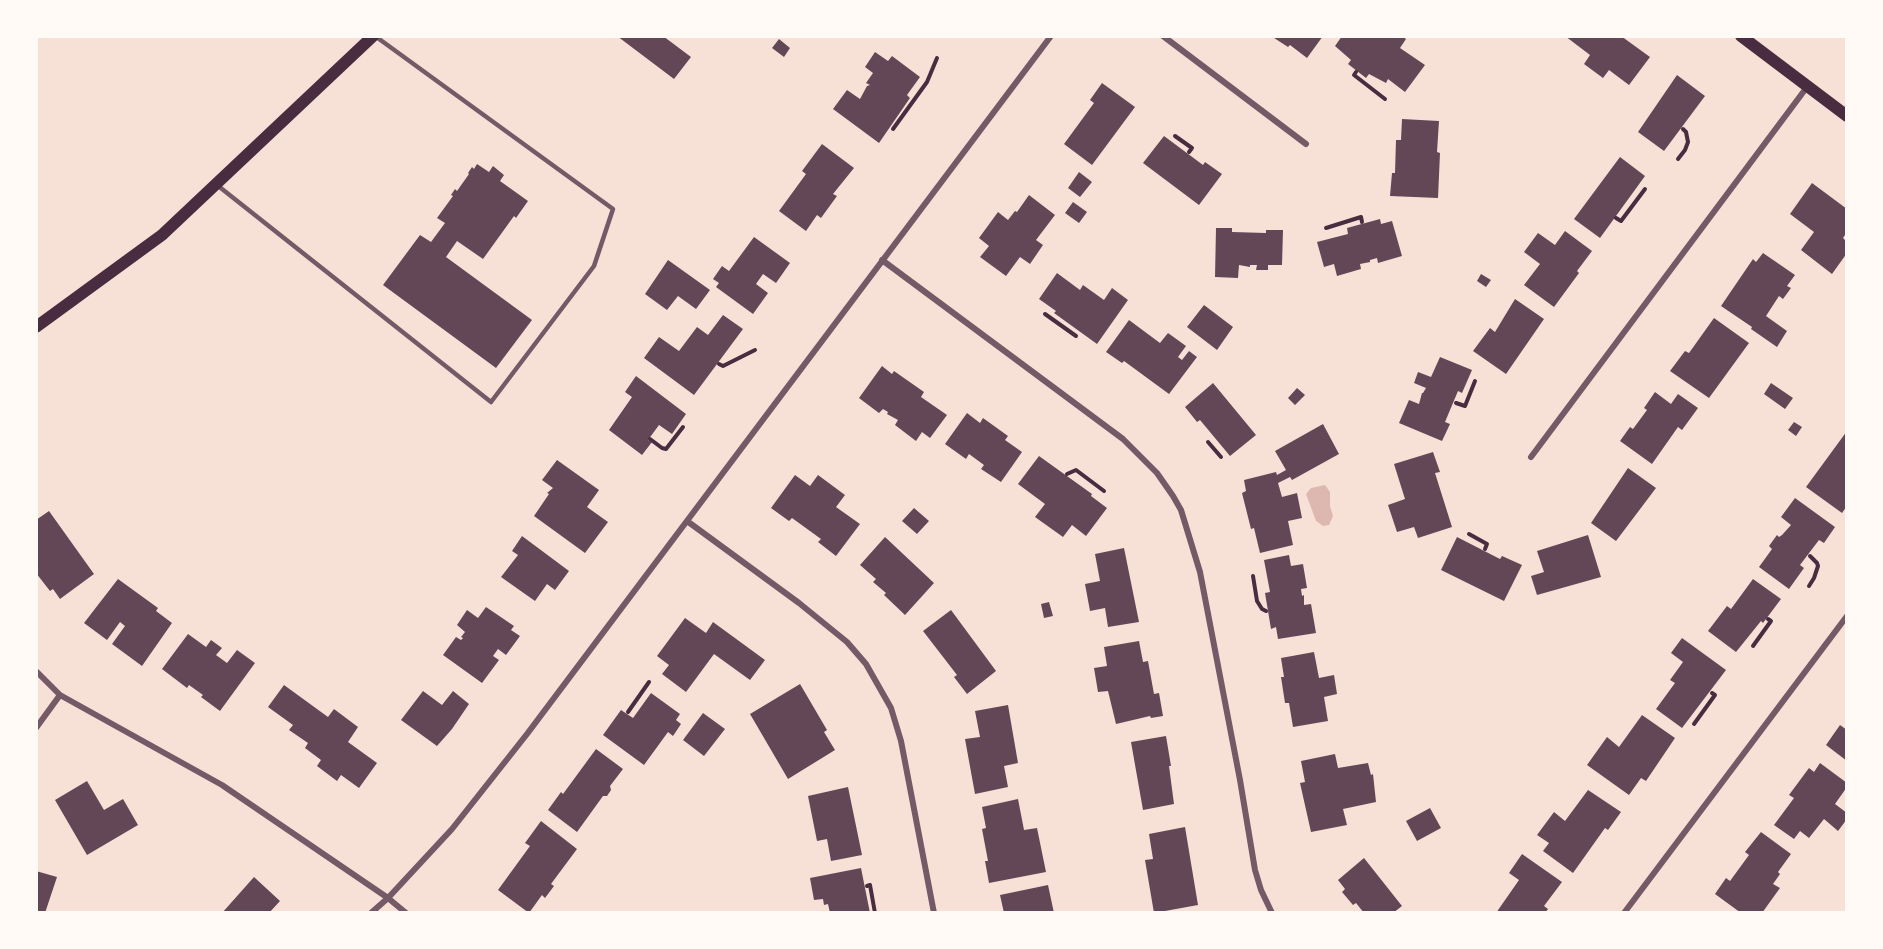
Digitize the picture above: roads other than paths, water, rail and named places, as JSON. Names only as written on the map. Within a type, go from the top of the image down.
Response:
[{"type":"main road","points":[[36,327],[162,235],[374,36]]},
{"type":"main road","points":[[1741,36],[1847,116]]},
{"type":"street","points":[[371,913],[388,898],[452,829],[527,734],[1051,36]]},
{"type":"street","points":[[1163,36],[1306,144]]},
{"type":"street","points":[[1531,457],[1808,87]]},
{"type":"street","points":[[882,260],[1123,439],[1157,473],[1182,510],[1200,572],[1255,870],[1272,913]]},
{"type":"street","points":[[687,521],[799,603],[847,642],[866,664],[891,708],[902,741],[934,913]]},
{"type":"street","points":[[1624,913],[1847,616]]},
{"type":"street","points":[[36,671],[60,695],[222,785],[388,898],[406,913]]},
{"type":"street","points":[[36,728],[60,695]]},
{"type":"lane","points":[[216,184],[491,402],[594,266],[613,209],[374,36]]}]
